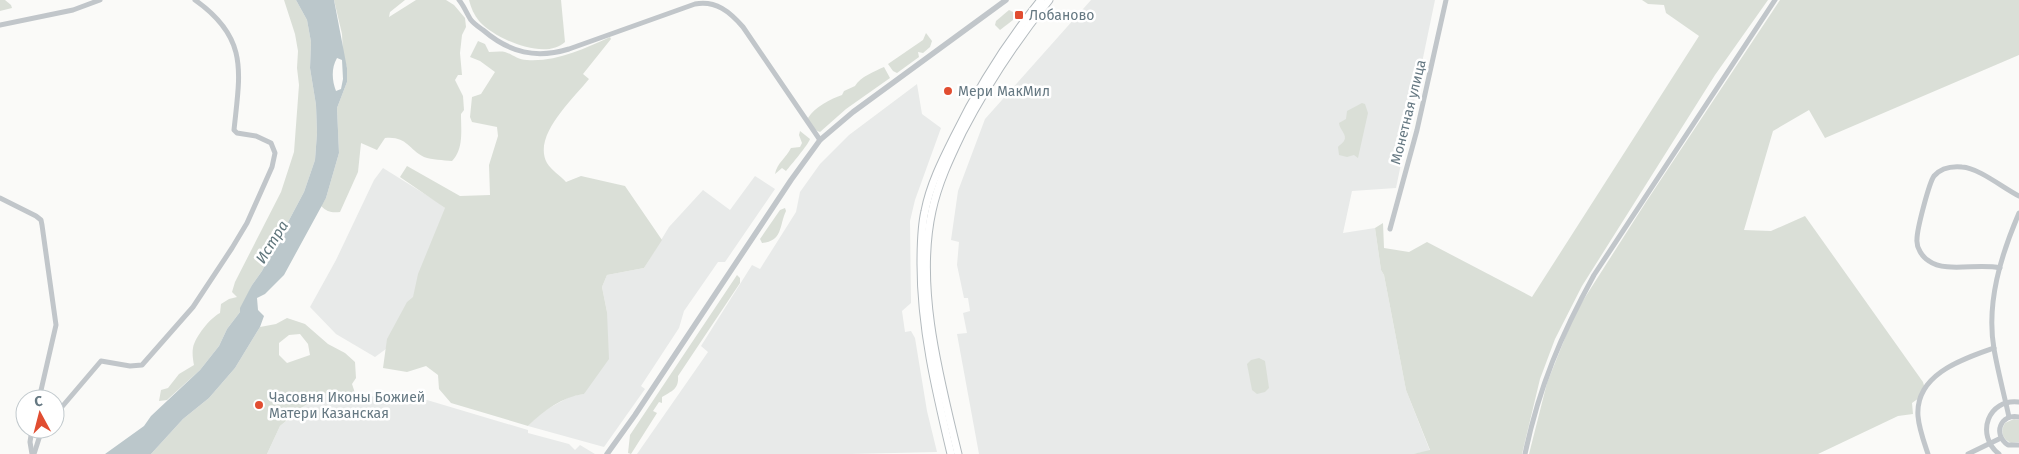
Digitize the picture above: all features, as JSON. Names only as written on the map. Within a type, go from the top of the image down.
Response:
[{"type":"main road","points":[[951,454],[935,385],[923,315],[921,253],[924,211],[938,169],[979,88],[1001,53],[1041,0]]},
{"type":"main road","points":[[958,454],[941,384],[930,314],[928,254],[931,212],[944,172],[985,90],[1023,32],[1049,0]]},
{"type":"street","points":[[0,25],[73,10],[100,0]]},
{"type":"street","points":[[65,403],[101,361],[142,365],[192,307],[232,248],[247,223],[272,167],[275,153],[271,143],[256,136],[237,134],[234,130],[239,82],[239,62],[235,45],[217,18],[195,0]]},
{"type":"street","points":[[453,0],[465,8]]},
{"type":"street","points":[[459,0],[471,21],[490,36],[518,50],[539,55],[569,49],[695,4],[709,2],[716,4],[728,12],[743,27],[820,140]]},
{"type":"street","points":[[607,454],[820,140],[853,112],[1006,0]]},
{"type":"street","name":"Монетная улица","points":[[1390,229],[1417,130],[1446,0]]},
{"type":"street","points":[[1526,454],[1544,384],[1557,347],[1594,275],[1775,0]]},
{"type":"street","points":[[2000,268],[1988,265],[1945,266],[1931,263],[1925,258],[1921,253],[1917,239],[1930,181],[1940,171],[1948,168],[1969,168],[2019,196]]},
{"type":"street","points":[[0,198],[36,216],[42,225],[56,325],[41,389]]},
{"type":"street","points":[[2009,417],[1994,348],[1992,320],[1994,296],[2000,268],[2009,236],[2019,213]]},
{"type":"street","points":[[1928,454],[1918,414],[1919,404],[1930,381],[1949,366],[1994,348]]},
{"type":"street","points":[[1999,454],[1989,444],[1986,429],[1990,415],[1997,407],[2006,403],[2019,402]]},
{"type":"street","points":[[2018,447],[2008,444],[2000,438],[1999,428],[2005,419],[2019,417]]},
{"type":"street","points":[[1968,454],[2000,438]]},
{"type":"street","points":[[30,439],[33,454]]},
{"type":"street","points":[[33,454],[38,439]]},
{"type":"shaded area","points":[[0,0],[5,0],[12,8],[0,11]]},
{"type":"shaded area","points":[[284,0],[296,0],[307,20],[311,42],[310,68],[316,105],[317,133],[315,160],[304,192],[262,271],[252,285],[240,312],[227,329],[219,346],[200,370],[167,400],[159,401],[161,390],[168,388],[179,374],[194,365],[194,344],[208,323],[220,313],[221,304],[237,297],[232,292],[235,282],[281,192],[294,152],[299,85],[298,51],[295,34]]},
{"type":"shaded area","points":[[296,0],[334,0],[347,68],[347,82],[337,108],[339,153],[326,198],[284,275],[265,294],[257,298],[258,310],[264,316],[260,327],[235,368],[209,398],[183,419],[151,454],[105,454],[144,426],[151,416],[200,370],[219,346],[227,329],[240,312],[240,308],[252,285],[262,271],[304,192],[315,160],[317,133],[316,105],[310,68],[311,42],[307,20]],"holes":[[[337,58],[342,60],[343,79],[341,89],[336,91],[333,70]]]},
{"type":"shaded area","points":[[334,0],[405,0],[390,12],[389,17],[416,0],[446,0],[454,5],[465,18],[466,27],[462,35],[460,53],[462,75],[458,75],[455,80],[463,96],[464,110],[461,114],[460,145],[456,156],[452,161],[427,158],[403,141],[392,138],[385,138],[377,150],[361,143],[358,172],[340,212],[328,211],[321,206],[326,198],[339,153],[337,108],[347,82],[342,34]]},
{"type":"shaded area","points":[[469,0],[561,0],[565,42],[556,47],[545,49],[533,48],[508,41],[496,35],[479,21]]},
{"type":"shaded area","points":[[1091,0],[1435,0],[1396,188],[1352,191],[1343,233],[1375,228],[1381,270],[1384,275],[1406,390],[1430,451],[1413,454],[979,454],[957,334],[967,333],[963,313],[970,311],[968,298],[964,298],[957,265],[959,242],[951,240],[958,191],[985,119]]},
{"type":"shaded area","points":[[1642,0],[1768,0],[1715,75],[1582,286],[1555,339],[1540,379],[1522,454],[1413,454],[1430,450],[1406,390],[1384,275],[1381,270],[1375,228],[1383,223],[1384,248],[1409,252],[1427,242],[1532,297],[1699,36],[1666,13],[1664,5],[1648,4]]},
{"type":"shaded area","points":[[1780,0],[2019,0],[2019,55],[1825,138],[1809,110],[1773,131],[1744,230],[1771,231],[1805,216],[1923,382],[1925,389],[1919,398],[1912,403],[1913,414],[1898,416],[1818,454],[1529,454],[1547,383],[1575,313]]},
{"type":"shaded area","points":[[1009,10],[1013,12],[1013,20],[1000,30],[995,25],[996,21]]},
{"type":"shaded area","points":[[926,33],[932,41],[930,47],[923,53],[918,52],[919,57],[897,73],[893,71],[888,64],[923,40]]},
{"type":"shaded area","points":[[610,37],[611,39],[583,74],[589,79],[556,118],[549,130],[544,152],[549,166],[566,182],[581,176],[625,186],[662,240],[644,268],[607,275],[602,287],[607,312],[609,359],[584,394],[568,398],[554,405],[528,426],[451,403],[439,389],[438,375],[426,366],[407,372],[383,368],[387,339],[407,302],[413,297],[418,274],[445,208],[400,177],[407,166],[460,196],[490,195],[489,165],[498,136],[497,127],[472,122],[470,117],[472,97],[481,94],[495,72],[480,61],[470,57],[478,41],[485,44],[489,52],[505,52],[521,59],[538,60],[570,54]]},
{"type":"shaded area","points":[[884,67],[890,78],[846,109],[820,132],[815,130],[808,118],[815,110],[828,101],[842,95],[844,91],[855,86],[872,72]]},
{"type":"shaded area","points":[[917,84],[922,114],[941,128],[915,200],[910,221],[911,303],[902,311],[905,332],[911,331],[915,338],[927,411],[937,452],[637,454],[708,352],[701,346],[752,265],[760,269],[796,212],[800,192],[820,164],[849,135]]},
{"type":"shaded area","points":[[1362,103],[1365,104],[1368,113],[1358,158],[1354,155],[1347,157],[1339,155],[1338,147],[1345,139],[1339,123],[1346,119],[1347,111]]},
{"type":"shaded area","points":[[800,131],[810,139],[809,142],[786,171],[782,168],[775,174],[791,148],[800,147],[802,143],[799,135]]},
{"type":"shaded area","points":[[383,168],[436,201],[488,242],[440,309],[375,357],[336,334],[310,307],[336,260],[374,180]]},
{"type":"shaded area","points":[[755,176],[775,189],[725,262],[718,262],[684,311],[679,328],[641,386],[645,389],[604,447],[528,426],[542,412],[571,396],[584,394],[607,312],[602,287],[607,275],[644,268],[669,227],[703,190],[730,210]]},
{"type":"shaded area","points":[[785,208],[786,211],[777,236],[769,242],[762,243],[760,239],[780,210]]},
{"type":"shaded area","points":[[737,275],[740,278],[740,283],[678,376],[676,387],[662,397],[662,403],[659,402],[653,411],[657,413],[631,454],[628,453],[630,435]]},
{"type":"shaded area","points":[[287,318],[305,324],[328,344],[345,353],[355,362],[356,378],[352,384],[356,396],[320,393],[280,426],[267,454],[151,454],[183,419],[209,398],[235,368],[260,327],[276,324]],"holes":[[[300,334],[308,344],[310,355],[287,363],[279,355],[279,343],[289,335]]]},
{"type":"shaded area","points":[[1259,358],[1265,361],[1269,388],[1265,392],[1257,394],[1252,390],[1247,364],[1251,360]]},
{"type":"shaded area","points":[[320,393],[427,400],[528,430],[528,433],[569,444],[575,450],[580,445],[595,454],[267,454],[280,426]]},
{"type":"shaded area","points":[[2014,419],[2019,420],[2019,442],[2011,443],[2004,437],[2003,429],[2005,423]]},
{"type":"place","name":"Лобаново","points":[[1019,15]]},
{"type":"place","name":"Мери МакМил","points":[[948,91]]},
{"type":"place","name":"Часовня Иконы Божией Матери Казанская","points":[[259,405]]},
{"type":"water label","name":"Истра","points":[[272,242]]}]
